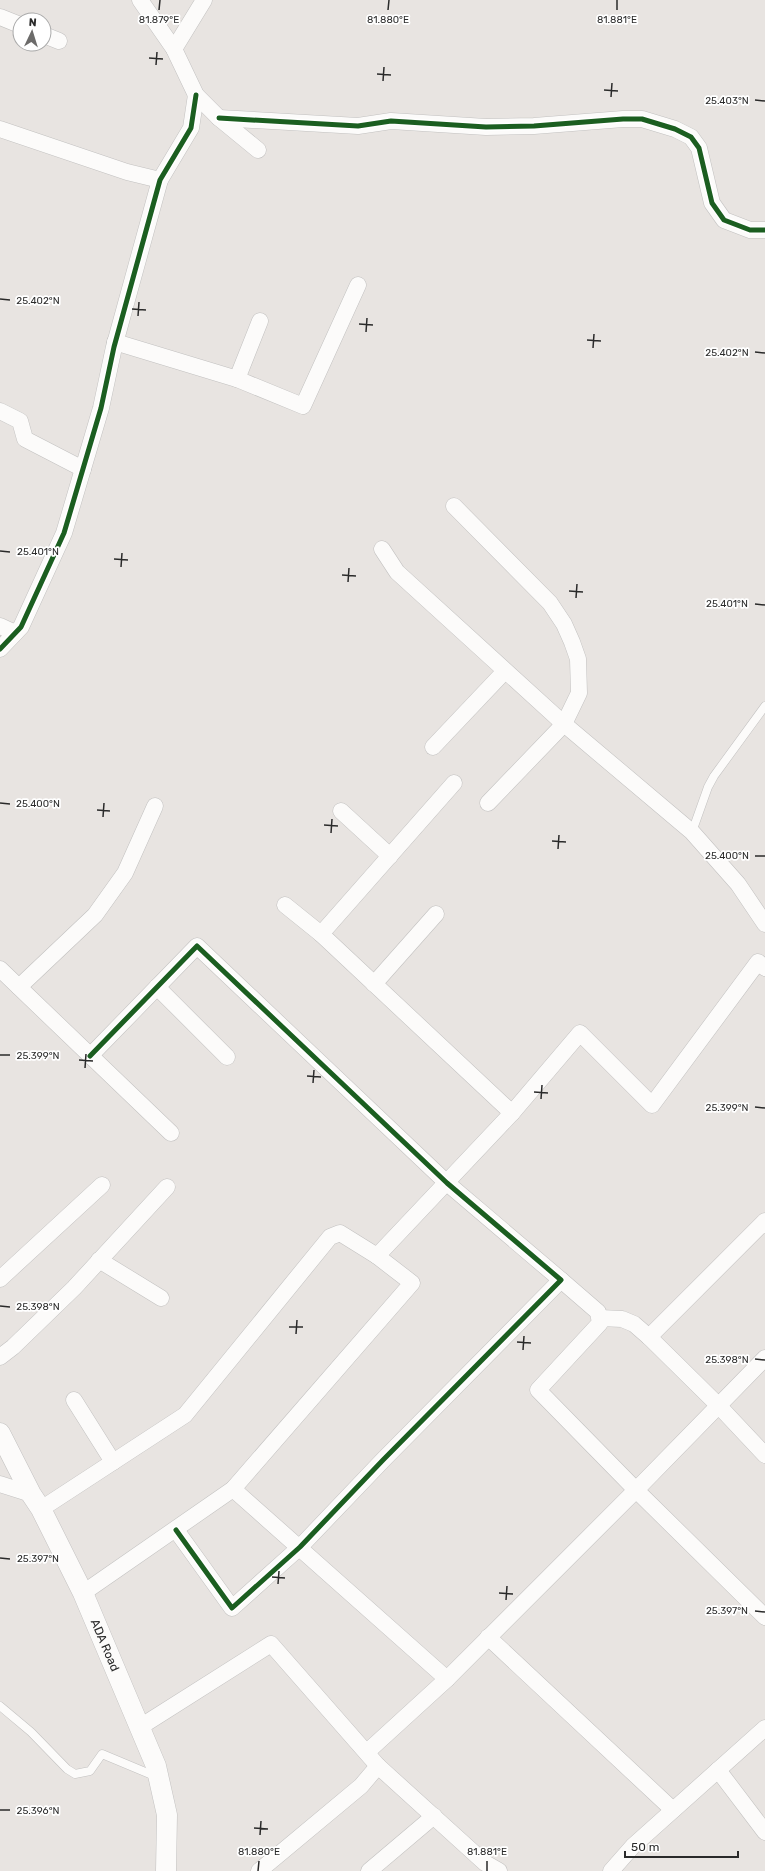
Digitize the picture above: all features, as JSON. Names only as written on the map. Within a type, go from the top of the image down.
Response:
[{"type":"street","points":[[140,0],[174,49],[196,95],[219,118],[258,150]]},
{"type":"street","points":[[174,49],[204,0]]},
{"type":"street","points":[[0,17],[12,22]]},
{"type":"street","points":[[0,649],[20,626],[64,533],[102,408],[115,342],[160,180],[190,128],[196,95]]},
{"type":"street","points":[[219,118],[358,126],[391,121],[494,127],[642,119],[675,129],[691,137],[699,148],[712,203],[724,220],[750,230],[765,230]]},
{"type":"street","points":[[0,129],[127,172],[160,180]]},
{"type":"street","points":[[115,342],[237,379],[303,406],[358,285]]},
{"type":"street","points":[[237,379],[260,320]]},
{"type":"street","points":[[0,411],[20,421],[25,439],[84,469]]},
{"type":"street","points":[[454,506],[545,598],[564,624],[578,659],[579,693],[564,724],[488,803]]},
{"type":"street","points":[[382,549],[397,572],[505,671],[564,724],[692,832],[738,884],[765,924]]},
{"type":"street","points":[[0,626],[15,633]]},
{"type":"street","points":[[433,747],[505,671]]},
{"type":"street","points":[[321,934],[454,783]]},
{"type":"street","points":[[19,987],[95,916],[125,873],[156,806]]},
{"type":"street","points":[[341,811],[390,856]]},
{"type":"street","points":[[285,904],[321,934],[512,1114]]},
{"type":"street","points":[[374,984],[436,914]]},
{"type":"street","points":[[90,1056],[197,946],[447,1183],[598,1312],[600,1323],[538,1390],[636,1490],[765,1617]]},
{"type":"street","points":[[377,1256],[512,1114],[580,1033],[652,1105],[763,962]]},
{"type":"street","points":[[0,969],[171,1133]]},
{"type":"street","points":[[158,987],[227,1057]]},
{"type":"street","points":[[0,1279],[102,1184]]},
{"type":"street","points":[[0,1357],[13,1348],[74,1288],[168,1187]]},
{"type":"street","points":[[649,1337],[765,1221]]},
{"type":"street","points":[[0,1484],[36,1501],[113,1462],[185,1415],[330,1237],[340,1233],[377,1256],[412,1283],[234,1488],[176,1530],[83,1593]]},
{"type":"street","points":[[99,1260],[161,1298]]},
{"type":"street","points":[[176,1530],[232,1608],[300,1546],[382,1460],[561,1280]]},
{"type":"street","points":[[600,1318],[628,1321],[649,1337],[718,1405],[765,1455]]},
{"type":"street","points":[[367,1752],[447,1679],[636,1490],[765,1358]]},
{"type":"street","points":[[74,1400],[113,1462]]},
{"type":"street","name":"ADA Road","points":[[0,1434],[83,1593],[156,1766],[167,1815],[164,1870]]},
{"type":"street","points":[[234,1488],[447,1679]]},
{"type":"street","points":[[488,1638],[673,1810]]},
{"type":"street","points":[[140,1727],[271,1644],[378,1766],[434,1816],[483,1867],[499,1871]]},
{"type":"street","points":[[610,1871],[633,1846],[765,1728]]},
{"type":"street","points":[[259,1871],[361,1786],[378,1766]]},
{"type":"street","points":[[718,1770],[765,1832]]},
{"type":"street","points":[[369,1871],[434,1816]]},
{"type":"lane","points":[[692,832],[708,787],[714,776],[765,706]]},
{"type":"lane","points":[[0,1706],[31,1732],[67,1769],[76,1774],[90,1771],[102,1754],[159,1778]]},
{"type":"cycle path","points":[[0,649],[21,627],[64,533],[101,408],[114,347],[160,180],[191,128],[196,95]]},
{"type":"cycle path","points":[[219,118],[358,126],[391,121],[486,127],[534,126],[623,119],[642,119],[675,129],[691,137],[699,148],[712,203],[724,220],[750,230],[765,230]]},
{"type":"cycle path","points":[[90,1056],[197,946],[447,1183],[561,1280],[383,1460],[300,1547],[232,1608],[176,1530]]}]
